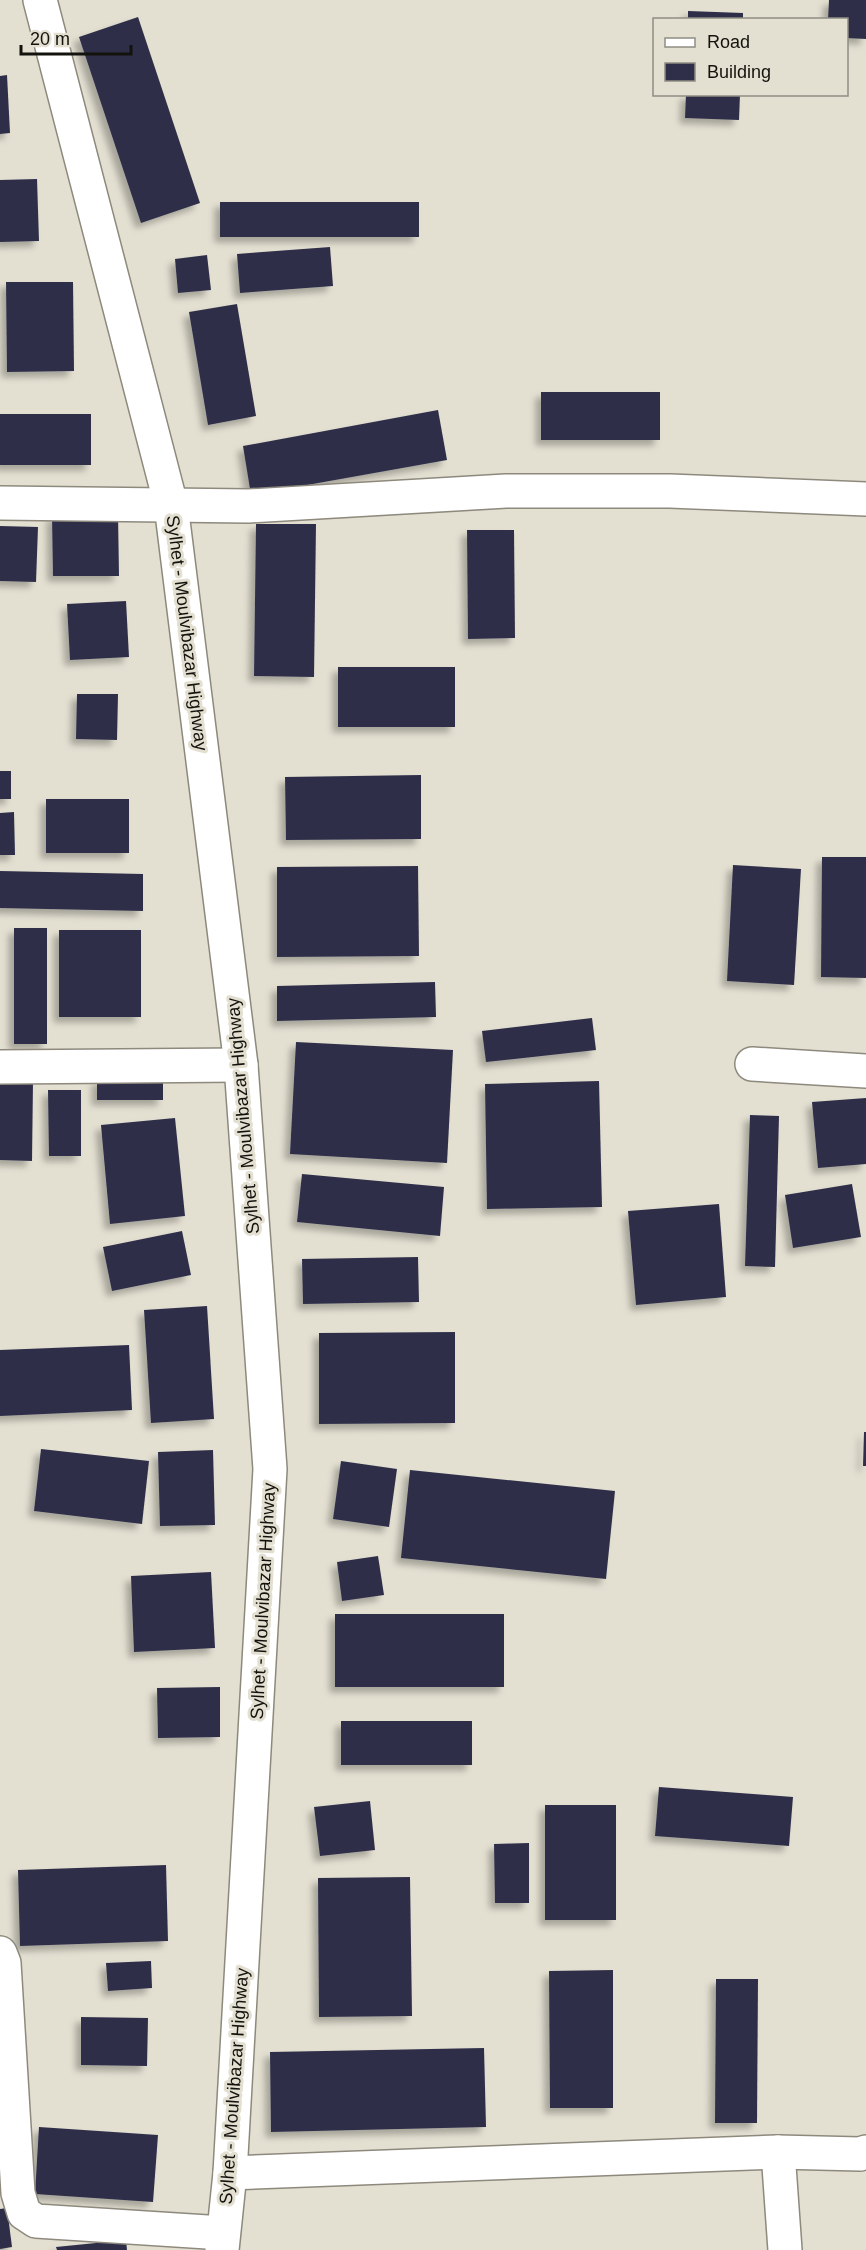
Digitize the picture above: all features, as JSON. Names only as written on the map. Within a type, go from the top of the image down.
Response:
[{"type":"main road","name":"Sylhet - Moulvibazar Highway","points":[[40,0],[171,505],[241,1065],[270,1469],[230,2174],[222,2241]]},
{"type":"main road","points":[[0,503],[249,506],[517,491],[670,491],[866,499]]},
{"type":"main road","points":[[752,1064],[866,1071]]},
{"type":"main road","points":[[0,1067],[241,1065]]},
{"type":"main road","points":[[0,1953],[4,1964],[18,2193],[24,2213],[36,2221],[222,2241]]},
{"type":"main road","points":[[230,2174],[778,2152],[866,2152]]},
{"type":"main road","points":[[778,2152],[785,2250]]},
{"type":"building","points":[[829,0],[866,0],[866,39],[848,38],[848,18],[828,18]]},
{"type":"building","points":[[688,11],[743,13],[743,18],[688,18]]},
{"type":"building","points":[[138,17],[200,203],[141,223],[79,37]]},
{"type":"building","points":[[7,75],[10,133],[0,134],[0,76]]},
{"type":"building","points":[[686,96],[740,96],[739,120],[685,118]]},
{"type":"building","points":[[37,179],[39,241],[0,242],[0,180]]},
{"type":"building","points":[[220,202],[419,202],[419,237],[220,237]]},
{"type":"building","points":[[330,247],[333,286],[240,293],[237,254]]},
{"type":"building","points":[[207,255],[211,290],[178,293],[175,259]]},
{"type":"building","points":[[6,282],[73,282],[74,371],[7,372]]},
{"type":"building","points":[[237,304],[256,416],[208,425],[189,312]]},
{"type":"building","points":[[541,392],[660,392],[660,440],[541,440]]},
{"type":"building","points":[[438,410],[447,460],[251,495],[243,446]]},
{"type":"building","points":[[0,414],[91,414],[91,465],[0,465]]},
{"type":"building","points":[[118,514],[119,576],[53,576],[52,515]]},
{"type":"building","points":[[256,524],[316,524],[314,677],[254,676]]},
{"type":"building","points":[[0,526],[38,527],[36,582],[0,581]]},
{"type":"building","points":[[467,530],[514,530],[515,638],[468,639]]},
{"type":"building","points":[[126,601],[129,657],[70,660],[67,604]]},
{"type":"building","points":[[338,667],[455,667],[455,727],[338,727]]},
{"type":"building","points":[[77,694],[118,694],[117,740],[76,739]]},
{"type":"building","points":[[0,771],[11,771],[11,799],[0,799]]},
{"type":"building","points":[[421,775],[421,839],[286,840],[285,777]]},
{"type":"building","points":[[46,799],[129,799],[129,853],[46,853]]},
{"type":"building","points":[[14,812],[15,855],[0,855],[0,813]]},
{"type":"building","points":[[822,857],[866,857],[866,978],[821,977]]},
{"type":"building","points":[[733,865],[801,869],[794,985],[727,981]]},
{"type":"building","points":[[418,866],[419,956],[277,957],[277,867]]},
{"type":"building","points":[[0,871],[143,874],[143,911],[0,908]]},
{"type":"building","points":[[14,928],[47,928],[47,1044],[14,1044]]},
{"type":"building","points":[[59,930],[141,930],[141,1017],[59,1017]]},
{"type":"building","points":[[435,982],[436,1017],[277,1021],[277,986]]},
{"type":"building","points":[[592,1018],[596,1050],[486,1062],[482,1031]]},
{"type":"building","points":[[296,1042],[453,1050],[447,1163],[290,1154]]},
{"type":"building","points":[[97,1079],[163,1079],[163,1100],[97,1100]]},
{"type":"building","points":[[0,1081],[33,1081],[32,1161],[0,1160]]},
{"type":"building","points":[[599,1081],[602,1207],[487,1209],[485,1084]]},
{"type":"building","points":[[48,1090],[81,1090],[81,1156],[49,1156]]},
{"type":"building","points":[[866,1098],[866,1164],[818,1168],[812,1102]]},
{"type":"building","points":[[750,1115],[779,1116],[775,1267],[745,1266]]},
{"type":"building","points":[[175,1118],[185,1216],[110,1224],[101,1125]]},
{"type":"building","points":[[302,1174],[444,1187],[440,1236],[297,1222]]},
{"type":"building","points":[[852,1184],[861,1237],[793,1248],[785,1195]]},
{"type":"building","points":[[719,1204],[726,1297],[636,1305],[628,1211]]},
{"type":"building","points":[[182,1231],[191,1275],[112,1291],[103,1247]]},
{"type":"building","points":[[418,1257],[419,1302],[303,1304],[302,1259]]},
{"type":"building","points":[[207,1306],[214,1419],[151,1423],[144,1310]]},
{"type":"building","points":[[455,1332],[455,1423],[319,1424],[319,1333]]},
{"type":"building","points":[[129,1345],[132,1410],[0,1416],[0,1350]]},
{"type":"building","points":[[864,1432],[866,1432],[866,1466],[863,1466]]},
{"type":"building","points":[[41,1449],[149,1461],[142,1524],[34,1511]]},
{"type":"building","points":[[213,1450],[215,1525],[160,1526],[158,1452]]},
{"type":"building","points":[[341,1461],[397,1469],[389,1527],[333,1519]]},
{"type":"building","points":[[410,1470],[615,1491],[606,1579],[401,1558]]},
{"type":"building","points":[[378,1556],[384,1595],[342,1601],[337,1562]]},
{"type":"building","points":[[211,1572],[215,1648],[134,1652],[131,1576]]},
{"type":"building","points":[[335,1614],[504,1614],[504,1687],[335,1687]]},
{"type":"building","points":[[220,1687],[220,1737],[158,1738],[157,1688]]},
{"type":"building","points":[[341,1721],[472,1721],[472,1765],[341,1765]]},
{"type":"building","points":[[659,1787],[793,1797],[789,1846],[655,1836]]},
{"type":"building","points":[[370,1801],[375,1850],[320,1856],[314,1807]]},
{"type":"building","points":[[545,1805],[616,1805],[616,1920],[545,1920]]},
{"type":"building","points":[[529,1843],[529,1903],[495,1903],[494,1844]]},
{"type":"building","points":[[166,1865],[168,1941],[20,1946],[18,1870]]},
{"type":"building","points":[[410,1877],[412,2016],[319,2017],[318,1878]]},
{"type":"building","points":[[151,1961],[152,1988],[108,1991],[106,1963]]},
{"type":"building","points":[[613,1970],[613,2108],[550,2108],[549,1971]]},
{"type":"building","points":[[716,1979],[758,1979],[757,2123],[715,2123]]},
{"type":"building","points":[[81,2017],[148,2018],[147,2066],[81,2065]]},
{"type":"building","points":[[484,2048],[486,2127],[271,2132],[270,2052]]},
{"type":"building","points":[[39,2127],[158,2135],[153,2202],[35,2194]]},
{"type":"building","points":[[7,2208],[12,2247],[0,2249],[0,2209]]},
{"type":"building","points":[[126,2240],[127,2250],[57,2250],[56,2247]]}]
